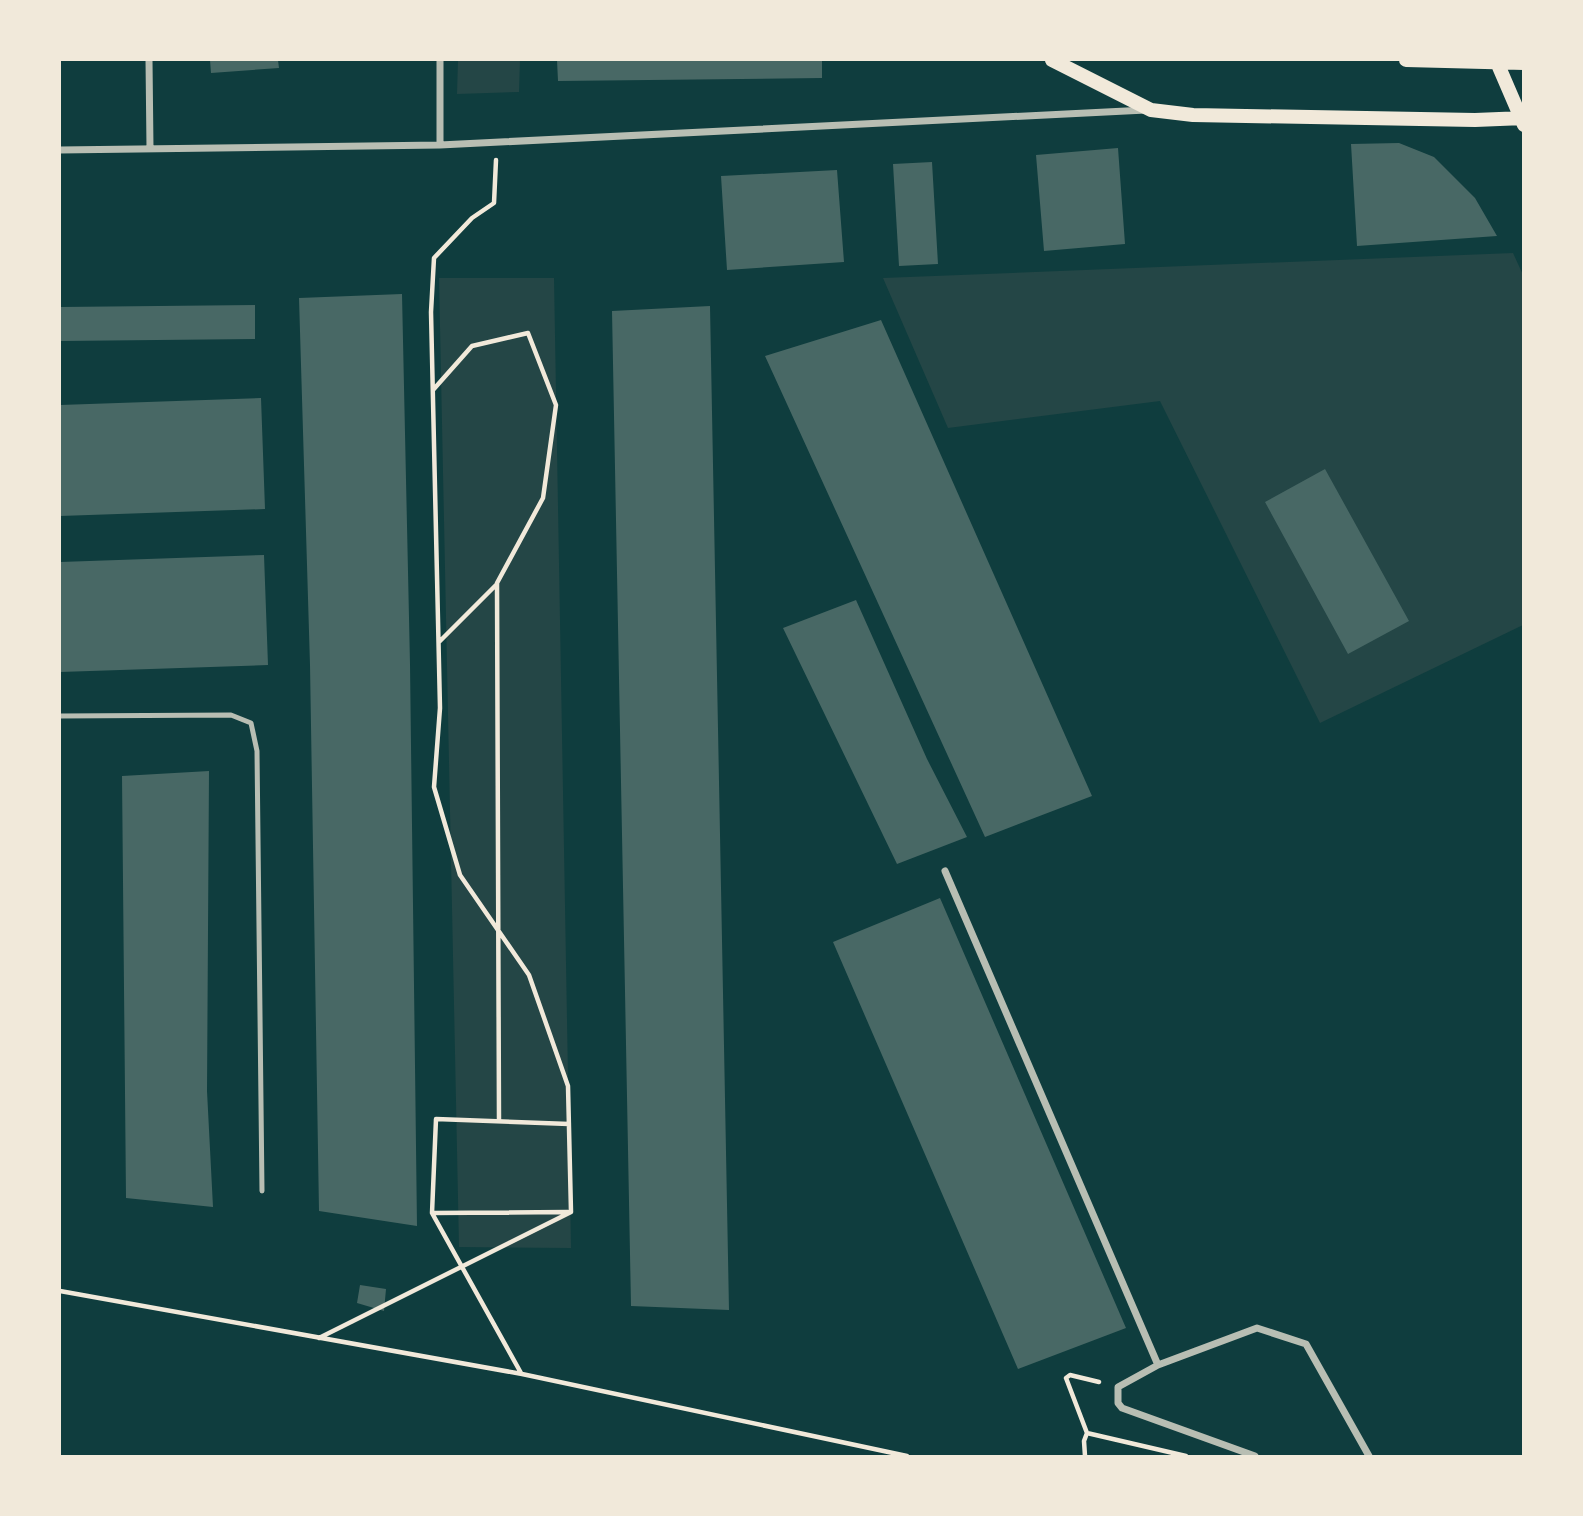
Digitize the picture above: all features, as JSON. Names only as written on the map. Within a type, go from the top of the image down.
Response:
[{"type":"main road","points":[[1052,60],[1151,110],[1193,115],[1522,120],[1497,62]]},
{"type":"main road","points":[[1406,60],[1524,63]]},
{"type":"street","points":[[149,60],[150,148]]},
{"type":"street","points":[[440,60],[440,145]]},
{"type":"street","points":[[60,150],[440,145],[1151,110]]},
{"type":"street","points":[[945,871],[1158,1366]]},
{"type":"street","points":[[1255,1457],[1122,1408],[1118,1404],[1118,1387],[1158,1366],[1257,1328],[1306,1344],[1369,1457]]},
{"type":"lane","points":[[60,716],[231,715],[251,723],[257,751],[262,1191]]},
{"type":"path","points":[[497,142],[494,203],[472,218],[435,258],[431,312],[440,708],[434,787],[460,875],[529,975],[568,1086],[571,1212]]},
{"type":"path","points":[[433,390],[472,346],[528,333],[556,405],[543,498],[497,583],[439,643]]},
{"type":"path","points":[[497,583],[499,1121]]},
{"type":"path","points":[[522,1374],[432,1213],[436,1119],[569,1124]]},
{"type":"path","points":[[432,1213],[571,1212]]},
{"type":"path","points":[[319,1338],[571,1212]]},
{"type":"path","points":[[60,1291],[522,1374],[907,1457]]},
{"type":"path","points":[[1085,1457],[1084,1441],[1087,1433],[1066,1378],[1075,1375],[1118,1387]]},
{"type":"path","points":[[1087,1433],[1188,1457]]},
{"type":"shaded area","points":[[458,60],[520,60],[519,92],[457,94]]},
{"type":"shaded area","points":[[1513,253],[1524,277],[1523,625],[1320,723],[1160,401],[948,428],[883,278]]},
{"type":"shaded area","points":[[439,278],[554,278],[571,1248],[459,1247]]},
{"type":"building","points":[[210,60],[278,60],[279,68],[211,73]]},
{"type":"building","points":[[557,60],[822,60],[822,78],[558,81]]},
{"type":"building","points":[[1399,143],[1434,157],[1475,198],[1497,236],[1357,246],[1351,144]]},
{"type":"building","points":[[1118,148],[1125,244],[1044,251],[1036,155]]},
{"type":"building","points":[[932,162],[938,264],[899,266],[893,164]]},
{"type":"building","points":[[837,170],[844,262],[727,270],[721,176]]},
{"type":"building","points":[[402,294],[417,1226],[319,1211],[310,665],[299,298]]},
{"type":"building","points":[[255,305],[255,339],[60,341],[60,307]]},
{"type":"building","points":[[710,306],[729,1310],[631,1306],[612,311]]},
{"type":"building","points":[[881,320],[1092,796],[985,837],[765,356]]},
{"type":"building","points":[[261,398],[265,509],[60,516],[60,405]]},
{"type":"building","points":[[1325,469],[1409,621],[1348,654],[1265,502]]},
{"type":"building","points":[[264,555],[268,665],[60,672],[60,562]]},
{"type":"building","points":[[856,600],[927,759],[967,837],[897,864],[783,628]]},
{"type":"building","points":[[209,771],[207,1091],[213,1207],[126,1198],[122,776]]},
{"type":"building","points":[[940,898],[1126,1328],[1018,1369],[833,942]]},
{"type":"building","points":[[360,1285],[386,1289],[384,1311],[357,1303]]}]
